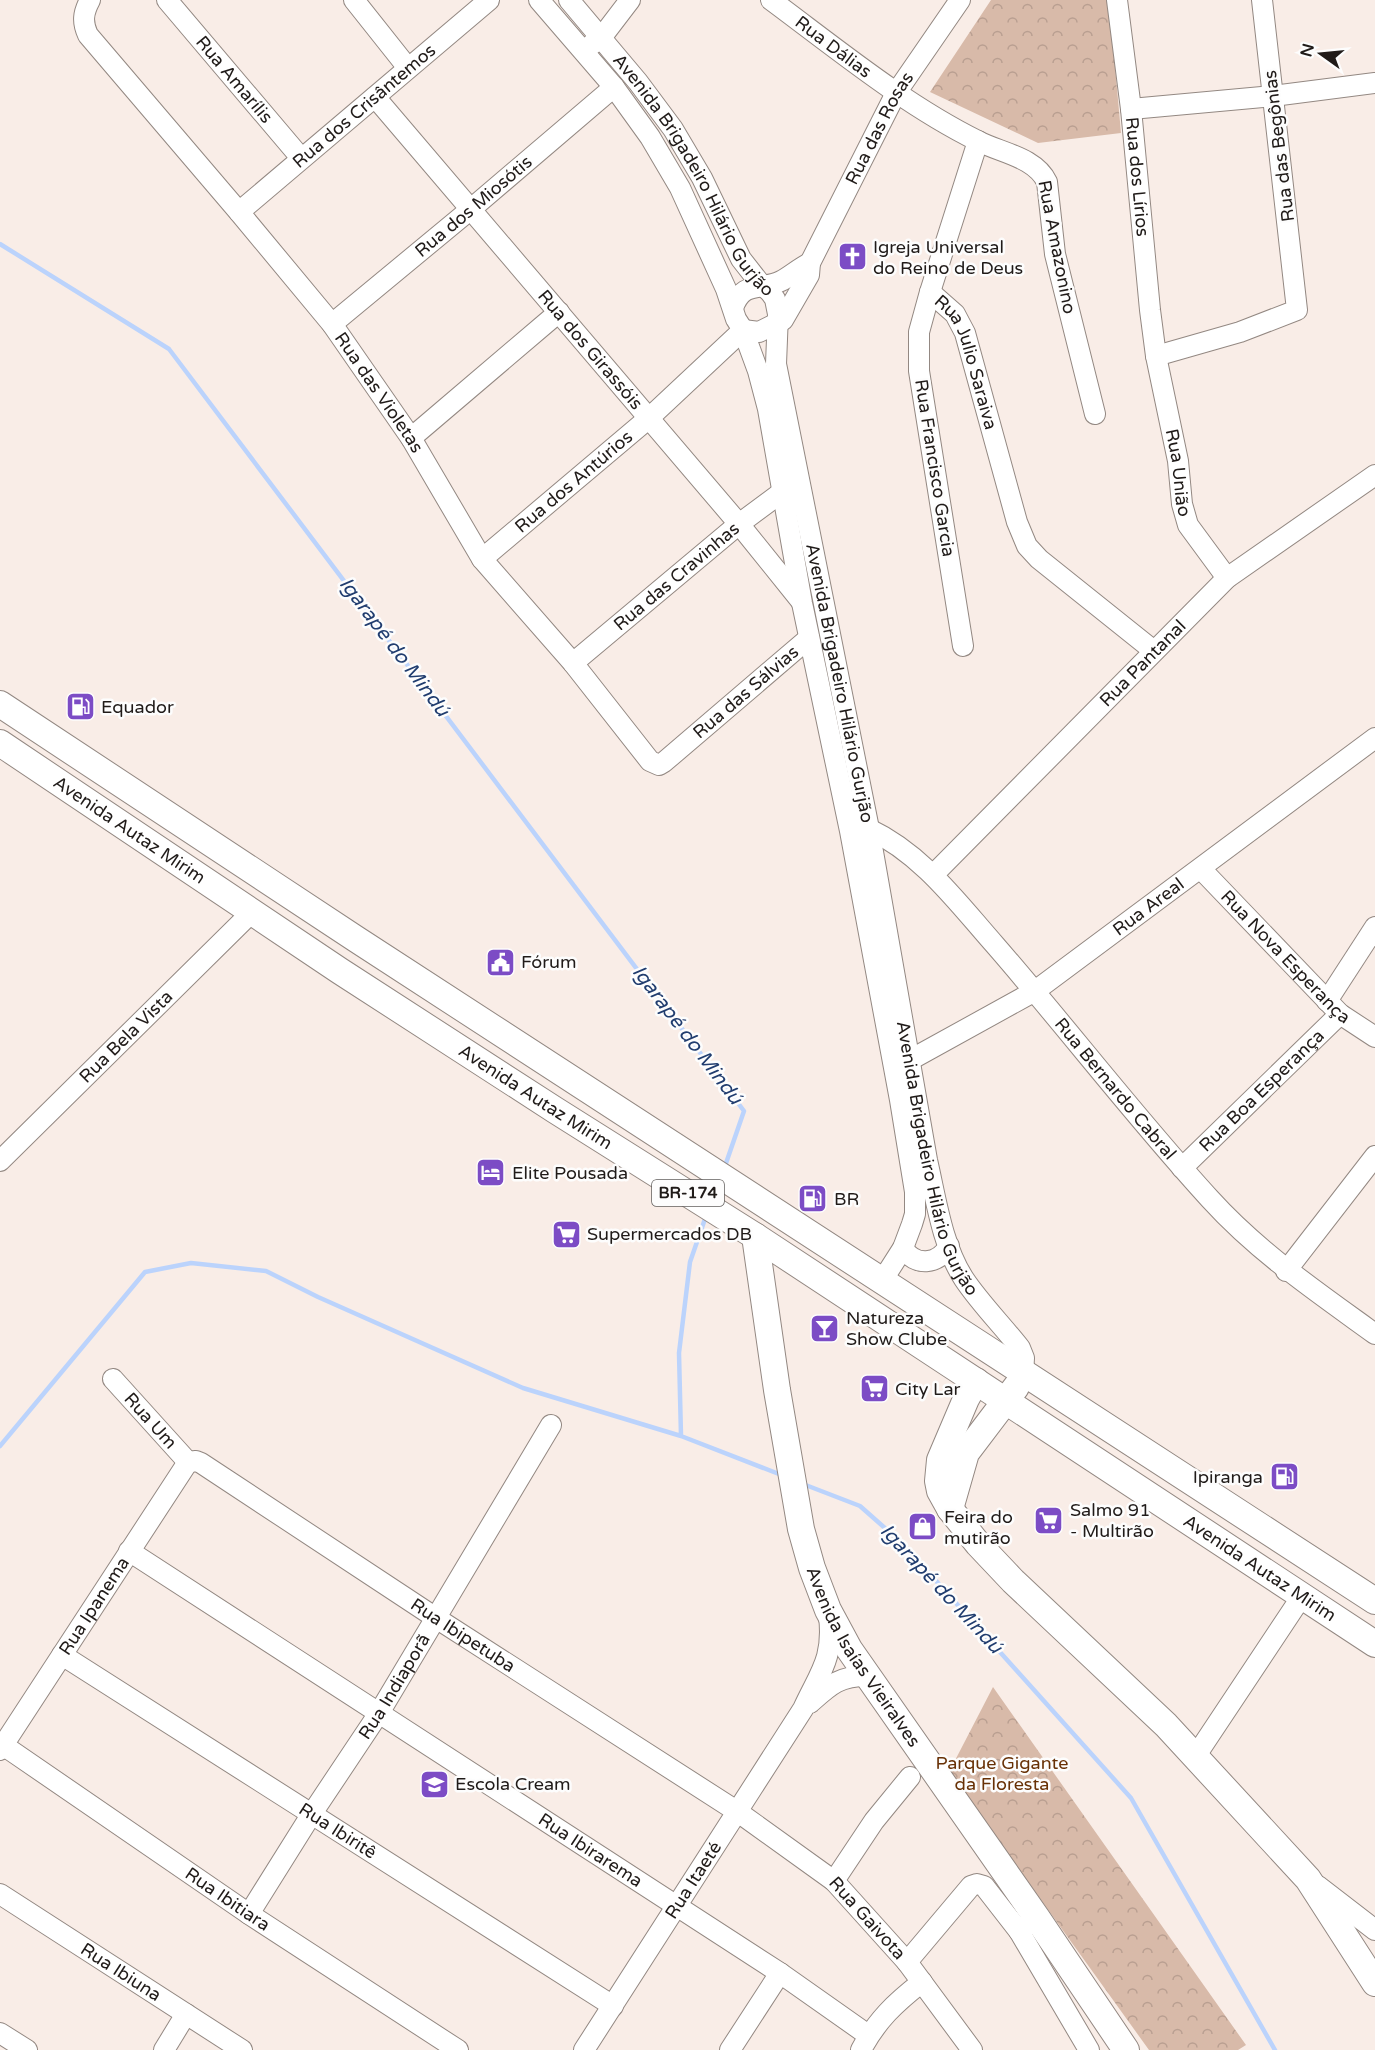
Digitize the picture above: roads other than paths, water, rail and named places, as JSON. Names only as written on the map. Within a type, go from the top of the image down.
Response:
[{"type":"main road","name":"Avenida Autaz Mirim","points":[[0,704],[356,939],[1375,1601]]},
{"type":"main road","name":"Avenida Autaz Mirim","points":[[0,743],[252,912],[555,1110],[755,1236],[1007,1400],[1375,1644]]},
{"type":"main road","name":"Avenida Isaías Vieiralves","points":[[755,1236],[777,1390],[801,1529],[812,1569],[828,1610],[849,1649],[1028,1924],[1126,2050]]},
{"type":"main road","points":[[950,1509],[966,1453],[1007,1400],[1023,1374]]},
{"type":"main road","points":[[976,1381],[940,1460],[938,1481],[940,1491],[950,1509],[978,1544],[1013,1581],[1166,1725],[1308,1879],[1375,1983]]},
{"type":"street","name":"Rua das Violetas","points":[[90,0],[83,20],[88,35],[332,324],[411,438],[482,559],[573,663],[650,761],[659,765],[682,747]]},
{"type":"street","name":"Rua Amarílis","points":[[167,0],[301,158]]},
{"type":"street","points":[[354,0],[408,68]]},
{"type":"street","name":"Rua dos Crisântemos","points":[[239,212],[489,0]]},
{"type":"street","name":"Avenida Brigadeiro Hilário Gurjão","points":[[539,0],[614,87],[650,136],[680,188],[736,319],[751,348],[768,409],[802,603],[850,831],[915,1192],[915,1214],[903,1248],[882,1281]]},
{"type":"street","name":"Avenida Brigadeiro Hilário Gurjão","points":[[569,0],[639,82],[673,129],[702,178],[741,259],[775,298],[777,306],[776,363],[869,829],[927,1160],[939,1214],[949,1246],[964,1279],[1020,1348],[1024,1358],[1023,1374]]},
{"type":"street","points":[[585,51],[601,38],[630,0]]},
{"type":"street","name":"Rua Dálias","points":[[771,0],[896,93]]},
{"type":"street","name":"Rua das Rosas","points":[[776,322],[783,320],[809,275],[810,263],[896,93],[960,0]]},
{"type":"street","name":"Rua dos Lírios","points":[[1117,0],[1131,109],[1156,356]]},
{"type":"street","name":"Rua das Begônias","points":[[1156,356],[1240,332],[1297,310],[1262,0]]},
{"type":"street","points":[[1131,109],[1273,96],[1375,83]]},
{"type":"street","name":"Rua dos Miosótis","points":[[332,324],[614,87]]},
{"type":"street","name":"Rua Amazonino","points":[[896,93],[978,141],[1032,164],[1043,172],[1047,182],[1055,254],[1095,414]]},
{"type":"street","name":"Rua dos Girassóis","points":[[375,97],[739,524],[802,603]]},
{"type":"street","name":"Rua Julio Saraiva","points":[[978,141],[930,292],[955,314],[965,333],[1017,522],[1027,546],[1039,559],[1154,651]]},
{"type":"street","points":[[733,308],[736,300],[746,290],[788,278],[810,263]]},
{"type":"street","name":"Rua Francisco Garcia","points":[[930,292],[919,332],[919,371],[963,646]]},
{"type":"street","points":[[411,438],[559,312]]},
{"type":"street","points":[[743,330],[759,332],[776,322]]},
{"type":"street","name":"Rua dos Antúrios","points":[[482,559],[649,418],[743,330]]},
{"type":"street","name":"Rua União","points":[[1156,356],[1174,439],[1184,513],[1188,525],[1227,578]]},
{"type":"street","name":"Rua Pantanal","points":[[933,874],[1227,578],[1375,476]]},
{"type":"street","name":"Rua das Cravinhas","points":[[573,663],[739,524],[782,492]]},
{"type":"street","name":"Rua das Sálvias","points":[[682,747],[809,638]]},
{"type":"street","name":"Rua Areal","points":[[910,1060],[1035,991],[1375,738]]},
{"type":"street","name":"Rua Bernardo Cabral","points":[[869,829],[888,838],[933,874],[1035,991],[1182,1168],[1239,1230],[1286,1271],[1375,1334]]},
{"type":"street","name":"Rua Nova Esperança","points":[[1201,869],[1333,1008],[1375,1037]]},
{"type":"street","name":"Rua Bela Vista","points":[[0,1161],[252,912]]},
{"type":"street","name":"Rua Boa Esperança","points":[[1182,1168],[1333,1008],[1375,927]]},
{"type":"street","points":[[1286,1271],[1375,1156]]},
{"type":"street","points":[[903,1248],[912,1258],[924,1262],[941,1256],[949,1246]]},
{"type":"street","name":"Rua Um","points":[[113,1379],[188,1462]]},
{"type":"street","name":"Rua Indiaporã","points":[[249,1914],[379,1713],[551,1425]]},
{"type":"street","name":"Rua Ipanema","points":[[1,1746],[188,1462]]},
{"type":"street","name":"Rua Ibipetuba","points":[[188,1462],[201,1463],[436,1618],[738,1812]]},
{"type":"street","name":"Rua Ibirarema","points":[[129,1551],[780,1973],[865,2043]]},
{"type":"street","points":[[1196,1757],[1302,1596]]},
{"type":"street","name":"Rua Itaeté","points":[[584,2050],[803,1709],[827,1659],[831,1635],[828,1610]]},
{"type":"street","name":"Rua Ibiritê","points":[[62,1655],[612,2006]]},
{"type":"street","name":"Rua Itaeté","points":[[803,1709],[838,1680],[852,1676],[867,1676]]},
{"type":"street","name":"Rua Ibitiara","points":[[1,1746],[249,1914],[458,2050]]},
{"type":"street","points":[[834,1881],[874,1821],[910,1777]]},
{"type":"street","name":"Rua Gaivota","points":[[738,1812],[834,1881],[907,1962],[972,2050]]},
{"type":"street","points":[[1308,1879],[1375,1930]]},
{"type":"street","points":[[907,1962],[970,1886],[977,1884],[984,1886],[1028,1924],[1089,2050]]},
{"type":"street","name":"Rua Ibiuna","points":[[0,1894],[242,2050]]},
{"type":"street","points":[[730,2050],[780,1973]]},
{"type":"street","points":[[865,2043],[885,2013],[922,1982]]},
{"type":"street","points":[[164,2050],[186,2014]]},
{"type":"street","points":[[0,2033],[27,2050]]},
{"type":"waterway","name":"Igarapé do Mindú","points":[[0,244],[169,349],[744,1111],[724,1169]]},
{"type":"waterway","name":"Igarapé do Mindú","points":[[706,1216],[690,1262],[679,1353],[681,1436],[784,1476]]},
{"type":"waterway","points":[[0,1446],[145,1272],[191,1263],[266,1271],[318,1297],[523,1388],[681,1436]]},
{"type":"waterway","name":"Igarapé do Mindú","points":[[803,1484],[860,1506],[903,1544],[1131,1798],[1275,2050]]},
{"type":"place","name":"Igreja Universal do Reino de Deus","points":[[852,257]]},
{"type":"place","name":"Equador","points":[[80,707]]},
{"type":"place","name":"Fórum","points":[[500,962]]},
{"type":"place","name":"Elite Pousada","points":[[491,1173]]},
{"type":"place","name":"BR","points":[[813,1199]]},
{"type":"place","name":"Supermercados DB","points":[[566,1234]]},
{"type":"place","name":"Natureza Show Clube","points":[[825,1328]]},
{"type":"place","name":"City Lar","points":[[874,1389]]},
{"type":"place","name":"Ipiranga","points":[[1284,1477]]},
{"type":"place","name":"Salmo 91 - Multirão","points":[[1049,1520]]},
{"type":"place","name":"Feira do mutirão","points":[[923,1527]]},
{"type":"place","name":"Escola Cream","points":[[434,1784]]},
{"type":"park label","name":"Parque Gigante da Floresta","points":[[1002,1773]]}]
